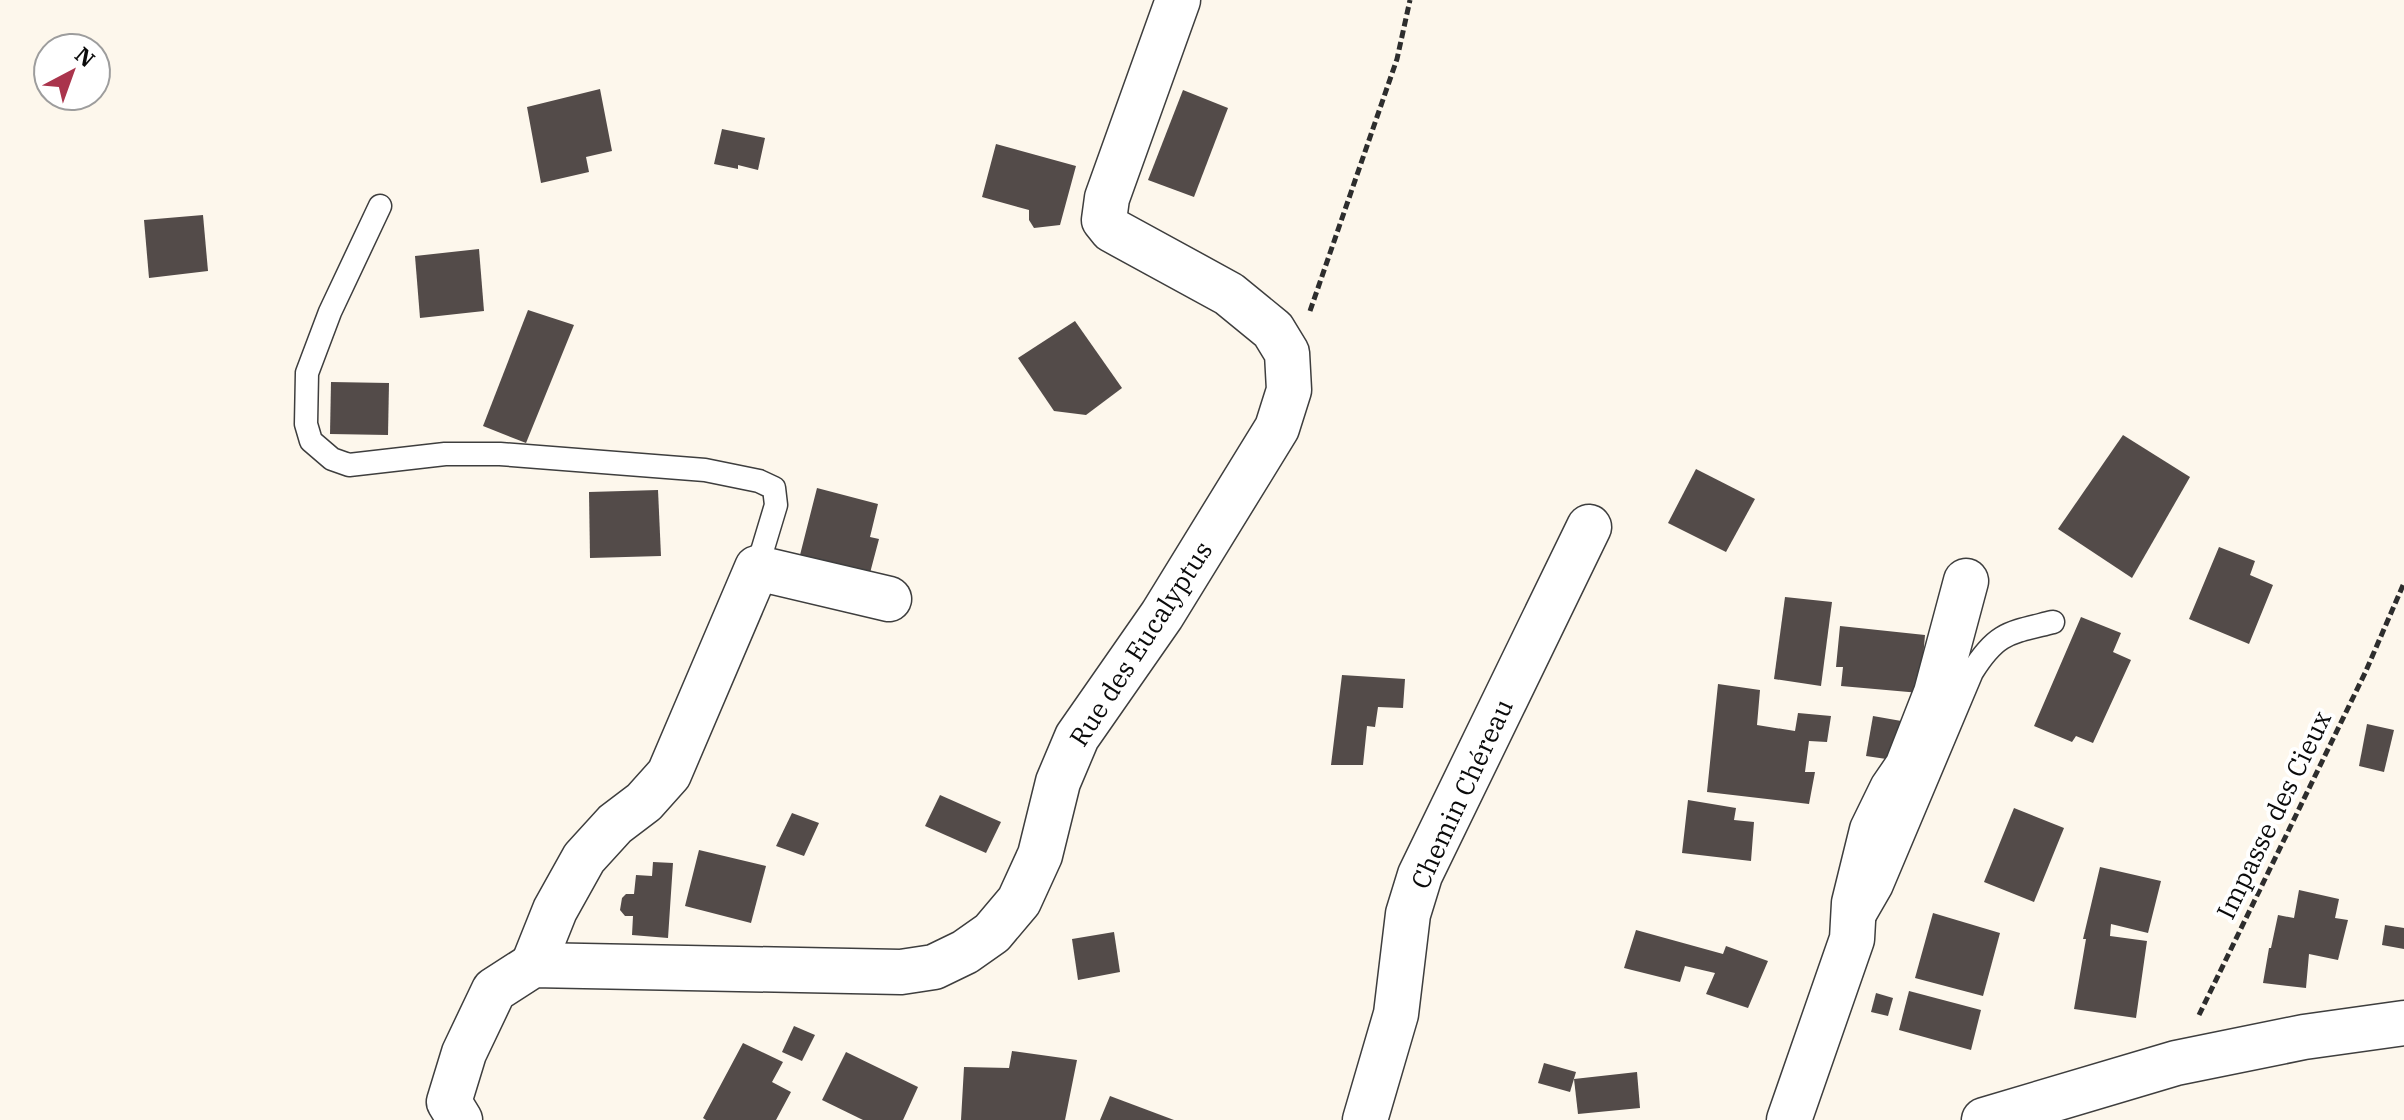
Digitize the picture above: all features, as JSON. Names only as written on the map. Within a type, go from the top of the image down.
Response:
[{"type":"street","points":[[1178,0],[1107,198],[1104,220],[1112,230],[1229,294],[1273,330],[1287,353]]},
{"type":"street","name":"Rue des Eucalyptus","points":[[533,965],[901,972],[934,967],[965,952],[992,933],[1019,901],[1040,855],[1058,782],[1077,737],[1162,615],[1277,428],[1289,390],[1287,353]]},
{"type":"street","name":"Chemin Chéreau","points":[[1365,1120],[1396,1014],[1408,914],[1420,875],[1589,527]]},
{"type":"street","points":[[460,1120],[449,1102],[464,1053],[494,990],[533,965],[555,910],[584,858],[669,774],[757,568],[889,599]]},
{"type":"street","points":[[1789,1120],[1852,939],[1854,903],[1872,830],[1892,789],[1907,767],[1936,693],[1966,581]]},
{"type":"street","points":[[1984,1120],[2176,1063],[2304,1037],[2404,1023]]},
{"type":"lane","points":[[380,206],[330,312],[307,373],[306,424],[311,441],[332,459],[349,465],[445,454],[500,454],[705,470],[759,481],[774,488],[776,505],[757,568]]},
{"type":"lane","points":[[1852,939],[1881,888],[1972,672],[1997,640],[2053,622]]},
{"type":"path","points":[[1287,353],[1307,320],[1397,59],[1410,0]]},
{"type":"path","name":"Impasse des Cieux","points":[[2176,1063],[2365,673],[2404,583]]},
{"type":"building","points":[[600,89],[612,151],[586,157],[589,172],[541,183],[527,107]]},
{"type":"building","points":[[1183,90],[1228,108],[1194,197],[1148,180]]},
{"type":"building","points":[[722,129],[765,138],[758,170],[714,164]]},
{"type":"building","points":[[996,144],[1076,166],[1060,225],[1034,228],[1029,220],[1029,210],[982,197]]},
{"type":"building","points":[[203,215],[208,271],[149,278],[144,220]]},
{"type":"building","points":[[479,249],[484,311],[420,318],[415,256]]},
{"type":"building","points":[[528,310],[574,325],[526,443],[483,426]]},
{"type":"building","points":[[1075,321],[1122,388],[1086,415],[1054,411],[1018,358]]},
{"type":"building","points":[[331,382],[389,383],[388,435],[330,434]]},
{"type":"building","points":[[2123,435],[2190,477],[2132,578],[2058,529]]},
{"type":"building","points":[[1696,469],[1755,499],[1726,552],[1668,523]]},
{"type":"building","points":[[817,488],[878,504],[870,537],[879,539],[870,573],[800,555]]},
{"type":"building","points":[[658,490],[661,556],[590,558],[589,492]]},
{"type":"building","points":[[2219,547],[2255,561],[2250,575],[2273,585],[2249,644],[2189,619]]},
{"type":"building","points":[[1785,597],[1832,602],[1821,686],[1774,679]]},
{"type":"building","points":[[2081,617],[2121,633],[2113,652],[2131,660],[2093,743],[2076,736],[2072,742],[2034,726]]},
{"type":"building","points":[[1840,626],[1925,635],[1920,693],[1841,686],[1843,667],[1836,667]]},
{"type":"building","points":[[1342,675],[1405,679],[1403,708],[1378,707],[1375,727],[1367,726],[1363,765],[1331,765]]},
{"type":"building","points":[[1718,684],[1760,690],[1757,725],[1795,731],[1798,713],[1831,716],[1827,742],[1809,741],[1805,772],[1815,772],[1809,804],[1707,792]]},
{"type":"building","points":[[1873,716],[1907,722],[1900,761],[1866,756]]},
{"type":"building","points":[[2367,724],[2394,730],[2384,772],[2359,766]]},
{"type":"building","points":[[940,795],[1001,822],[986,853],[925,826]]},
{"type":"building","points":[[1688,800],[1736,808],[1734,820],[1754,822],[1751,861],[1682,853]]},
{"type":"building","points":[[2014,808],[2064,828],[2034,902],[1984,882]]},
{"type":"building","points":[[792,813],[819,823],[804,856],[776,846]]},
{"type":"building","points":[[699,850],[766,866],[751,923],[685,906]]},
{"type":"building","points":[[653,862],[673,863],[668,938],[632,935],[633,916],[625,916],[620,910],[622,898],[626,894],[634,894],[636,875],[652,876]]},
{"type":"building","points":[[2100,867],[2161,881],[2148,933],[2111,924],[2110,936],[2147,941],[2136,1018],[2074,1009],[2086,939],[2083,939]]},
{"type":"building","points":[[2299,890],[2339,899],[2335,918],[2348,920],[2338,960],[2309,954],[2306,988],[2263,983],[2278,915],[2294,918]]},
{"type":"building","points":[[1933,913],[2000,933],[1983,996],[1915,978]]},
{"type":"building","points":[[2385,925],[2404,928],[2404,949],[2382,945]]},
{"type":"building","points":[[1636,930],[1723,954],[1726,946],[1768,961],[1748,1008],[1706,994],[1715,973],[1685,966],[1680,982],[1624,968]]},
{"type":"building","points":[[1114,932],[1120,972],[1078,980],[1072,939]]},
{"type":"building","points":[[1909,991],[1981,1010],[1971,1050],[1899,1030]]},
{"type":"building","points":[[1876,993],[1893,998],[1888,1016],[1871,1012]]},
{"type":"building","points":[[794,1026],[815,1035],[802,1061],[782,1052]]},
{"type":"building","points":[[743,1043],[783,1062],[772,1082],[791,1092],[776,1120],[706,1120],[703,1118]]},
{"type":"building","points":[[1012,1051],[1077,1060],[1065,1120],[961,1120],[964,1067],[1009,1068]]},
{"type":"building","points":[[846,1052],[918,1087],[903,1120],[863,1120],[822,1100]]},
{"type":"building","points":[[1544,1063],[1576,1072],[1570,1092],[1538,1083]]},
{"type":"building","points":[[1637,1072],[1640,1108],[1578,1114],[1574,1079]]},
{"type":"building","points":[[1110,1096],[1174,1120],[1100,1120]]}]
